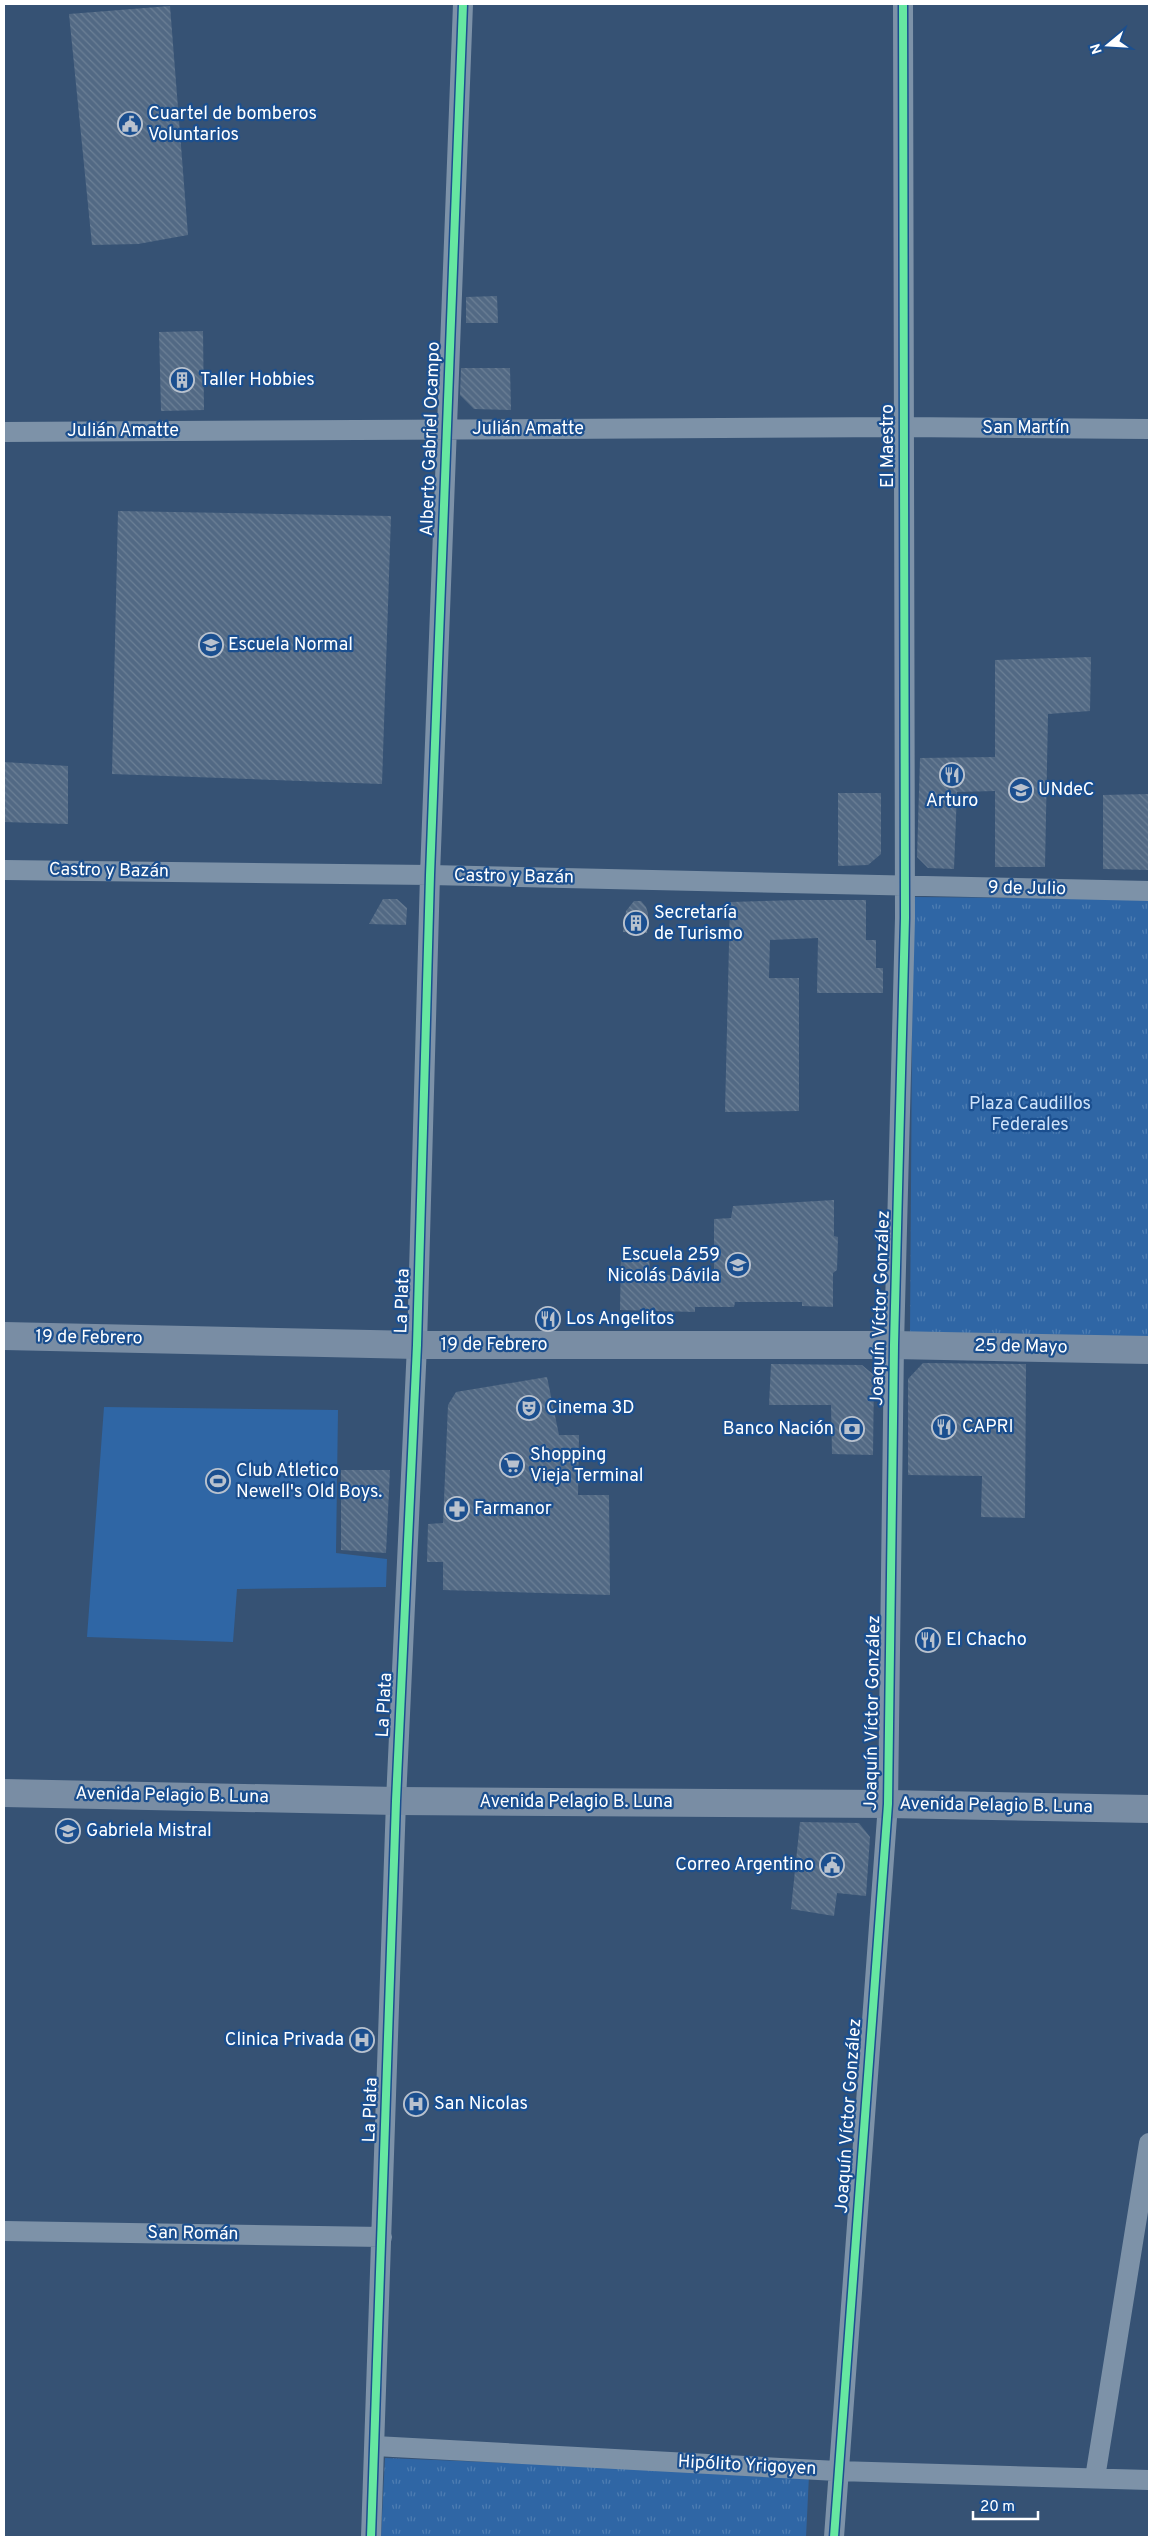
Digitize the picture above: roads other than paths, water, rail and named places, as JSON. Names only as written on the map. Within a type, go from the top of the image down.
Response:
[{"type":"main road","name":"19 de Febrero","points":[[4,1336],[416,1345],[894,1345]]},
{"type":"main road","name":"25 de Mayo","points":[[894,1345],[1149,1350]]},
{"type":"main road","name":"Avenida Pelagio B. Luna","points":[[4,1793],[396,1801],[888,1804],[1149,1809]]},
{"type":"street","name":"Alberto Gabriel Ocampo","points":[[430,875],[463,4]]},
{"type":"street","name":"El Maestro","points":[[903,4],[902,427],[905,887]]},
{"type":"street","name":"Julián Amatte","points":[[4,432],[902,427]]},
{"type":"street","name":"San Martín","points":[[902,427],[1149,429]]},
{"type":"street","name":"Castro y Bazán","points":[[4,870],[430,875],[905,887]]},
{"type":"street","name":"La Plata","points":[[371,2537],[396,1801],[416,1345],[430,875]]},
{"type":"street","name":"9 de Julio","points":[[905,887],[1149,891]]},
{"type":"street","name":"Joaquín Víctor González","points":[[834,2537],[837,2471],[888,1804],[894,1345],[905,887]]},
{"type":"street","points":[[1095,2478],[1149,2143]]},
{"type":"street","name":"San Román","points":[[4,2230],[382,2236]]},
{"type":"street","name":"Hipólito Yrigoyen","points":[[375,2446],[837,2471],[1149,2480]]},
{"type":"place","name":"Cuartel de bomberos Voluntarios","points":[[130,124]]},
{"type":"place","name":"Taller Hobbies","points":[[182,380]]},
{"type":"place","name":"Escuela Normal","points":[[211,645]]},
{"type":"place","name":"Arturo","points":[[952,775]]},
{"type":"place","name":"UNdeC","points":[[1021,790]]},
{"type":"place","name":"Secretaría de Turismo","points":[[636,923]]},
{"type":"place","name":"Escuela 259 Nicolás Dávila","points":[[738,1265]]},
{"type":"place","name":"Los Angelitos","points":[[548,1319]]},
{"type":"place","name":"Cinema 3D","points":[[529,1408]]},
{"type":"place","name":"CAPRI","points":[[944,1427]]},
{"type":"place","name":"Banco Nación","points":[[852,1429]]},
{"type":"place","name":"Shopping Vieja Terminal","points":[[512,1465]]},
{"type":"place","name":"Club Atletico Newell's Old Boys.","points":[[218,1481]]},
{"type":"place","name":"Farmanor","points":[[457,1509]]},
{"type":"place","name":"El Chacho","points":[[928,1640]]},
{"type":"place","name":"Gabriela Mistral","points":[[68,1831]]},
{"type":"place","name":"Correo Argentino","points":[[832,1865]]},
{"type":"place","name":"Clinica Privada","points":[[362,2040]]},
{"type":"place","name":"San Nicolas","points":[[416,2104]]},
{"type":"park label","name":"Plaza Caudillos Federales","points":[[1030,1114]]}]
